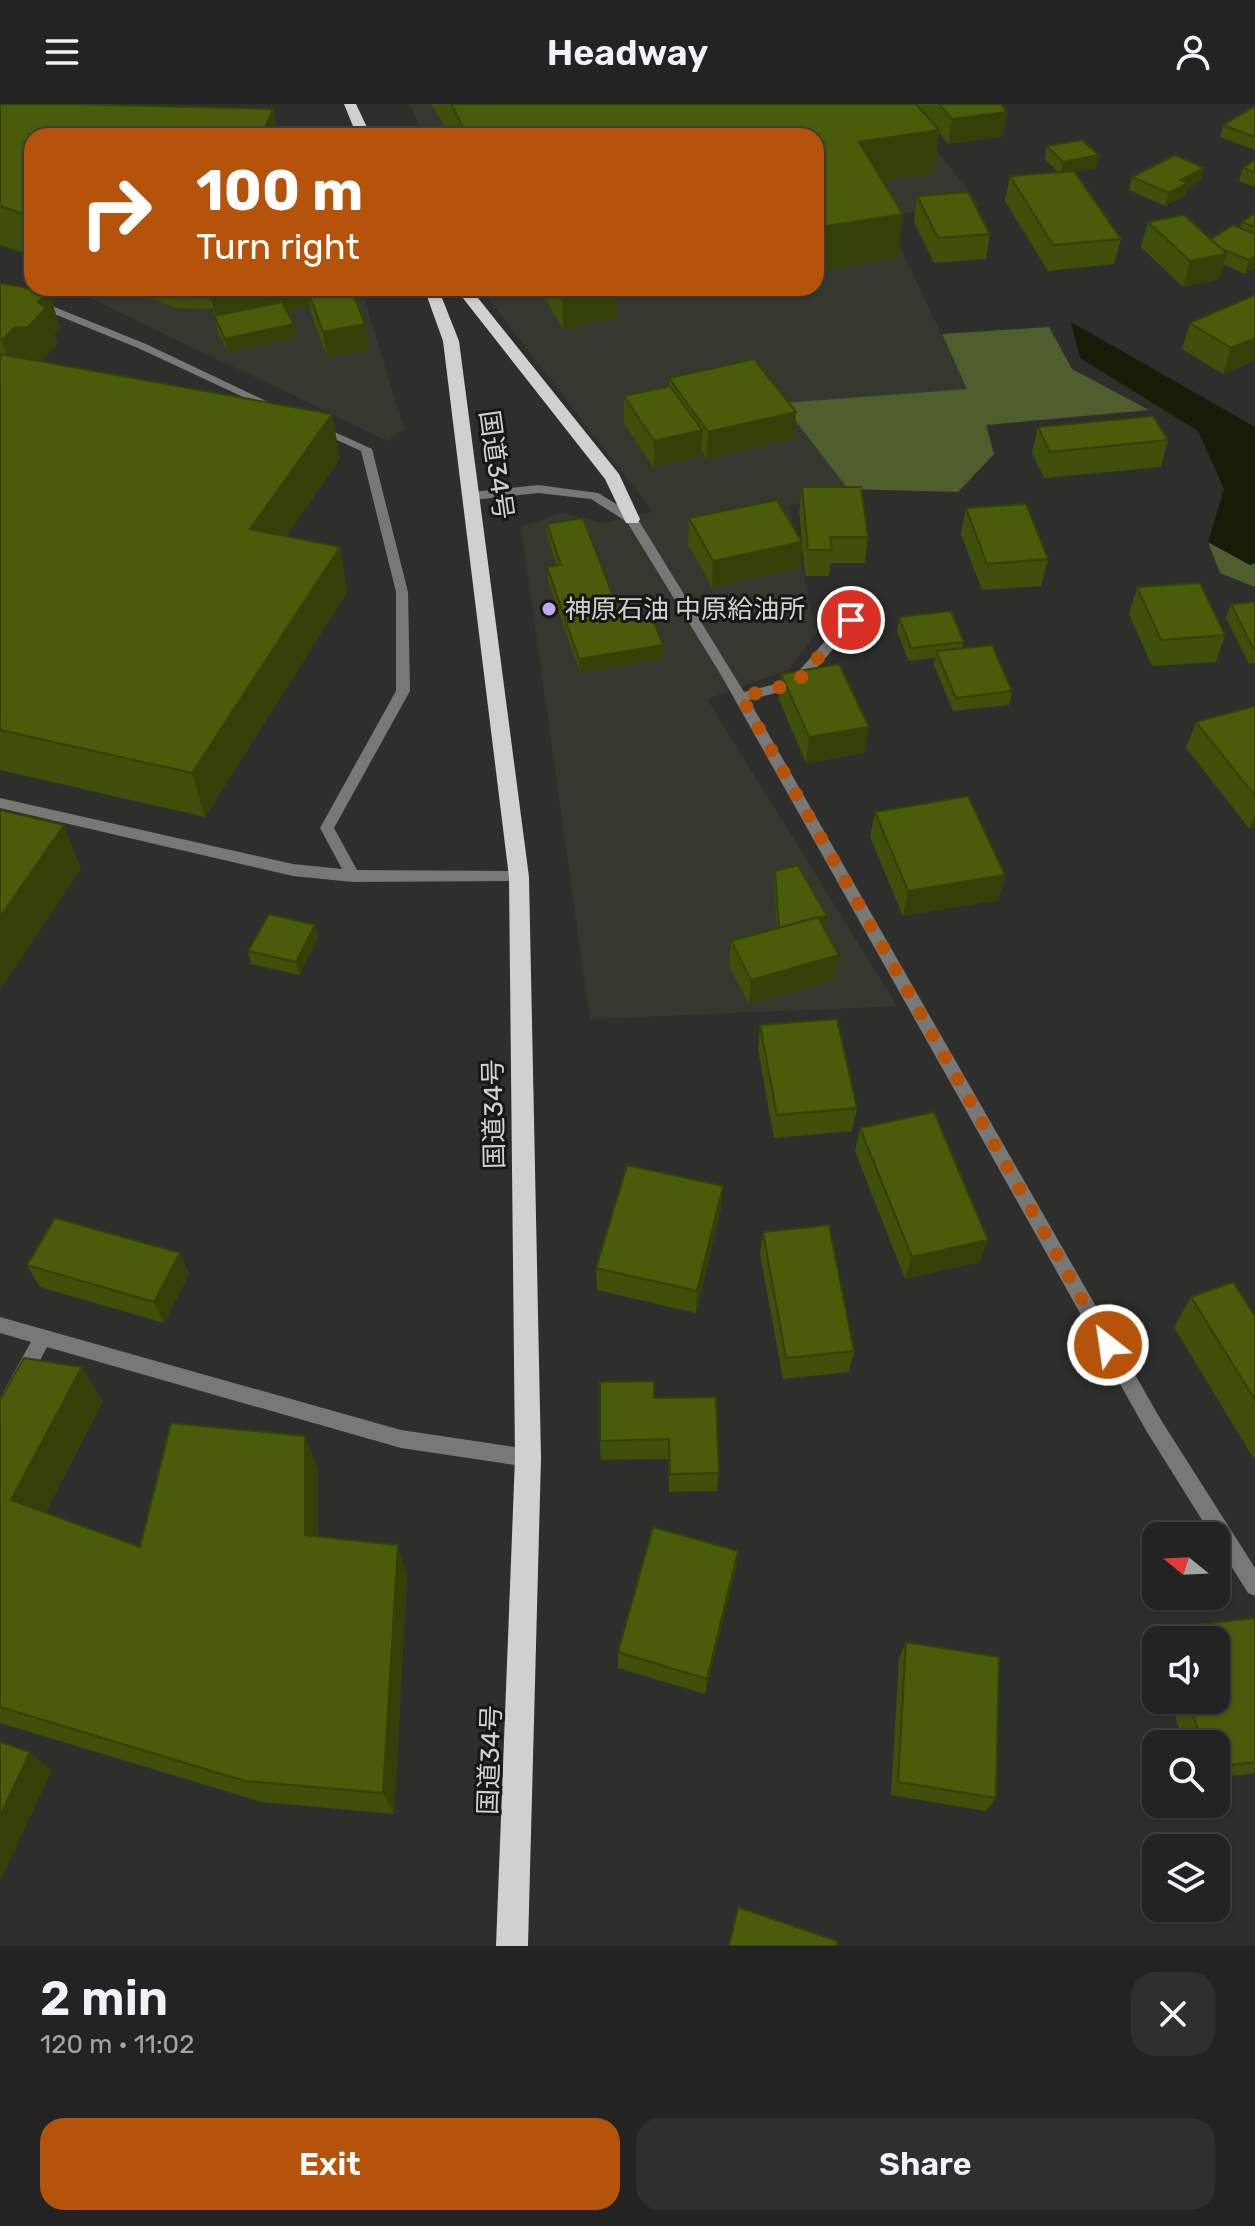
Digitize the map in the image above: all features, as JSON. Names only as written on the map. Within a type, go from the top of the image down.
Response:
[{"type":"highway","points":[[350,104],[360,128]]},
{"type":"highway","name":"国道34号","points":[[434,296],[451,341],[519,877],[528,1458],[512,1946]]},
{"type":"highway","points":[[468,296],[613,478],[632,519]]},
{"type":"street","points":[[0,288],[142,346],[296,417]]},
{"type":"street","points":[[310,423],[366,449],[402,592],[403,691],[327,828],[353,876]]},
{"type":"street","points":[[472,496],[538,489],[594,496],[632,519],[741,697],[1154,1426],[1255,1586]]},
{"type":"street","points":[[741,697],[796,683],[851,620]]},
{"type":"street","points":[[0,803],[293,870],[353,876],[519,877]]},
{"type":"street","points":[[0,1325],[401,1439],[528,1458]]},
{"type":"street","points":[[0,1417],[43,1337]]},
{"type":"shaded area","points":[[409,104],[900,104],[980,206],[885,215],[967,389],[783,404],[848,489],[789,506],[816,634],[788,670],[707,699],[897,1006],[590,1019],[521,527],[562,513],[603,523],[653,512],[486,296],[824,296],[824,128],[421,128]]},
{"type":"shaded area","points":[[86,296],[363,296],[404,429],[388,441]]},
{"type":"shaded area","points":[[1071,322],[1255,427],[1255,563],[1250,565],[1208,542],[1224,489],[1198,431],[1080,358]]},
{"type":"green space","points":[[1049,327],[1072,369],[1149,410],[986,425],[994,454],[958,492],[848,489],[782,403],[967,389],[942,334]]},
{"type":"green space","points":[[1208,542],[1250,565],[1255,563],[1255,587],[1220,573]]},
{"type":"building","points":[[0,104],[273,109],[265,128],[24,128],[24,214],[0,206]]},
{"type":"building","points":[[451,104],[916,104],[939,130],[859,142],[903,214],[824,227],[824,128],[464,128]]},
{"type":"building","points":[[939,104],[1001,104],[1007,112],[952,119]]},
{"type":"building","points":[[1255,106],[1255,137],[1223,125]]},
{"type":"building","points":[[1082,140],[1099,155],[1063,162],[1047,146]]},
{"type":"building","points":[[1175,155],[1204,168],[1181,180],[1188,183],[1169,193],[1132,177]]},
{"type":"building","points":[[1255,160],[1255,172],[1243,168]]},
{"type":"building","points":[[1074,171],[1121,239],[1053,245],[1010,176]]},
{"type":"building","points":[[968,192],[990,234],[938,238],[917,196]]},
{"type":"building","points":[[1255,213],[1255,227],[1242,222]]},
{"type":"building","points":[[1184,215],[1227,254],[1190,261],[1148,222]]},
{"type":"building","points":[[1233,225],[1255,234],[1255,256],[1249,260],[1220,248],[1211,239]]},
{"type":"building","points":[[0,283],[24,287],[24,296],[45,296],[38,302],[46,308],[28,327],[14,328],[0,340]]},
{"type":"building","points":[[1255,295],[1255,338],[1231,348],[1190,323]]},
{"type":"building","points":[[310,296],[354,296],[365,324],[323,332]]},
{"type":"building","points":[[282,302],[294,324],[225,339],[214,316]]},
{"type":"building","points":[[0,354],[332,414],[250,529],[340,547],[192,773],[0,730]]},
{"type":"building","points":[[754,359],[796,412],[708,432],[669,378]]},
{"type":"building","points":[[670,386],[702,430],[654,441],[624,396]]},
{"type":"building","points":[[1153,416],[1168,440],[1050,452],[1038,427]]},
{"type":"building","points":[[802,487],[861,487],[868,537],[830,537],[832,550],[808,550]]},
{"type":"building","points":[[777,500],[802,542],[713,561],[689,518]]},
{"type":"building","points":[[1026,504],[1048,559],[987,564],[966,508]]},
{"type":"building","points":[[583,518],[623,622],[652,617],[663,645],[579,659],[547,567],[561,565],[547,524]]},
{"type":"building","points":[[1200,583],[1225,635],[1161,640],[1137,587]]},
{"type":"building","points":[[1255,602],[1255,650],[1254,650],[1231,604]]},
{"type":"building","points":[[951,611],[964,642],[911,648],[899,617]]},
{"type":"building","points":[[992,645],[1012,691],[956,698],[936,651]]},
{"type":"building","points":[[839,664],[869,727],[809,737],[781,674]]},
{"type":"building","points":[[1255,706],[1255,796],[1196,722]]},
{"type":"building","points":[[968,796],[1005,875],[908,891],[875,812]]},
{"type":"building","points":[[0,810],[64,825],[0,917]]},
{"type":"building","points":[[798,865],[827,916],[779,928],[775,871]]},
{"type":"building","points":[[269,914],[315,925],[296,962],[248,951]]},
{"type":"building","points":[[818,917],[839,955],[751,980],[731,941]]},
{"type":"building","points":[[837,1019],[857,1108],[777,1115],[760,1025]]},
{"type":"building","points":[[934,1112],[988,1240],[912,1257],[860,1128]]},
{"type":"building","points":[[627,1165],[723,1186],[697,1291],[596,1268]]},
{"type":"building","points":[[55,1218],[180,1253],[154,1302],[27,1265]]},
{"type":"building","points":[[829,1225],[854,1351],[786,1358],[763,1232]]},
{"type":"building","points":[[1233,1282],[1255,1316],[1255,1400],[1191,1297]]},
{"type":"building","points":[[24,1358],[82,1367],[11,1500],[140,1547],[171,1423],[305,1436],[305,1535],[398,1545],[383,1793],[245,1781],[0,1707],[0,1400]]},
{"type":"building","points":[[654,1381],[654,1398],[716,1397],[719,1473],[670,1474],[669,1439],[600,1441],[600,1382]]},
{"type":"building","points":[[653,1527],[738,1551],[707,1679],[618,1652]]},
{"type":"building","points":[[1255,1618],[1255,1762],[1230,1765],[1230,1730],[1198,1730],[1193,1714],[1230,1714],[1230,1626],[1185,1626]]},
{"type":"building","points":[[906,1642],[999,1657],[996,1798],[898,1782]]},
{"type":"building","points":[[0,1742],[30,1752],[0,1816]]},
{"type":"building","points":[[738,1907],[837,1941],[837,1946],[729,1946]]},
{"type":"place","name":"神原石油 中原給油所","points":[[549,609]]},
{"type":"route","points":[[851,620],[796,683],[741,697],[1108,1345]]}]
